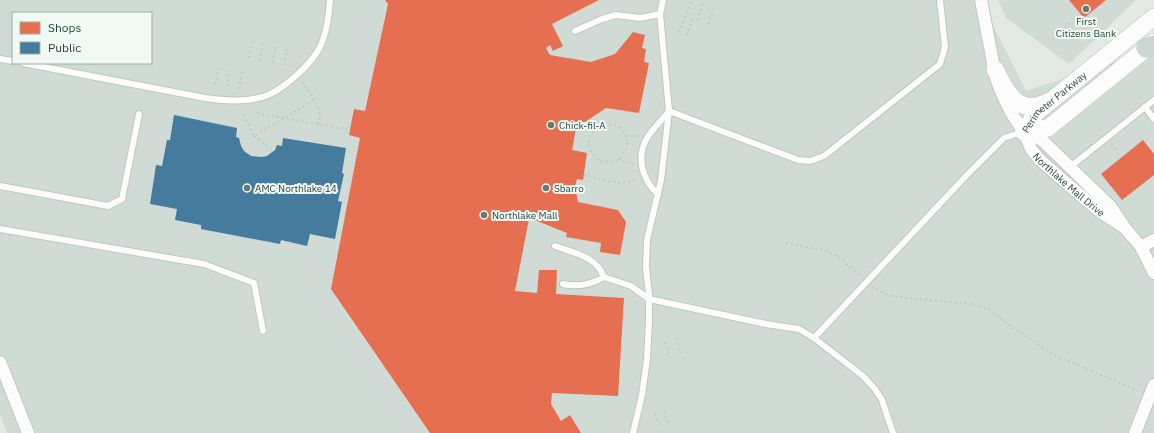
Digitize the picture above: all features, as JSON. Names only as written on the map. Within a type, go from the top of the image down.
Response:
[{"type":"street","name":"Northlake Mall Drive","points":[[982,0],[996,78],[1003,96],[1012,114],[1024,132],[1031,149],[1040,160],[1102,213],[1125,228]]},
{"type":"street","name":"Perimeter Parkway","points":[[1024,132],[1036,113],[1154,17]]},
{"type":"street","name":"Perimeter Parkway","points":[[1024,132],[1048,128],[1151,45]]},
{"type":"street","points":[[995,69],[1008,93],[1020,104],[1034,108],[1053,99]]},
{"type":"street","name":"Northlake Mall Drive","points":[[1024,132],[1042,140],[1110,206],[1125,228],[1141,247],[1154,273]]},
{"type":"street","points":[[1141,247],[1154,240]]},
{"type":"street","points":[[0,362],[28,433]]},
{"type":"street","points":[[1135,433],[1154,385]]},
{"type":"lane","points":[[27,64],[222,101],[248,100],[268,95],[290,81],[307,65],[320,46],[329,16],[330,0]]},
{"type":"lane","points":[[633,433],[642,395],[647,359],[649,299],[646,267],[647,240],[662,173],[669,111],[660,14],[663,0]]},
{"type":"lane","points":[[669,111],[798,160],[810,161],[824,156],[940,64],[945,47],[940,0]]},
{"type":"lane","points":[[575,31],[602,19],[616,15],[640,18],[660,14]]},
{"type":"lane","points":[[0,59],[12,61]]},
{"type":"lane","points":[[1070,167],[1154,100]]},
{"type":"lane","points":[[1145,107],[1154,119]]},
{"type":"lane","points":[[658,194],[650,187],[643,175],[641,162],[647,138],[669,111]]},
{"type":"lane","points":[[0,186],[108,206],[122,199],[138,114]]},
{"type":"lane","points":[[814,338],[966,176],[1004,138],[1024,132]]},
{"type":"lane","points":[[0,229],[204,264],[254,283],[263,332]]},
{"type":"lane","points":[[555,246],[584,256],[594,262],[601,268],[604,277]]},
{"type":"lane","points":[[563,284],[590,284],[604,277],[631,286],[649,299],[766,324],[799,329],[814,338],[863,376],[875,389],[882,400],[893,433]]},
{"type":"path","points":[[679,32],[692,0]]},
{"type":"path","points":[[697,20],[704,4]]},
{"type":"path","points":[[708,24],[714,8]]},
{"type":"path","points":[[686,35],[693,18]]},
{"type":"path","points":[[1057,34],[1072,21]]},
{"type":"path","points":[[249,58],[252,42]]},
{"type":"path","points":[[260,60],[263,44]]},
{"type":"path","points":[[272,63],[276,47]]},
{"type":"path","points":[[284,65],[287,49]]},
{"type":"path","points":[[215,84],[218,68]]},
{"type":"path","points":[[227,86],[230,70]]},
{"type":"path","points":[[239,89],[242,72]]},
{"type":"path","points":[[302,82],[314,100],[320,114],[319,124]]},
{"type":"path","points":[[254,136],[314,100]]},
{"type":"path","points":[[257,113],[350,130]]},
{"type":"path","points":[[244,115],[254,136],[274,151]]},
{"type":"path","points":[[605,124],[618,126],[626,136],[626,150],[618,159],[607,162],[596,157],[589,147],[590,135],[599,126],[605,124]]},
{"type":"path","points":[[626,136],[640,135]]},
{"type":"path","points":[[618,159],[634,164]]},
{"type":"path","points":[[584,175],[624,183],[632,182],[637,178]]},
{"type":"path","points":[[786,243],[828,251],[840,258],[875,289],[886,294],[899,297],[972,304],[989,310],[1054,354],[1138,391]]},
{"type":"path","points":[[676,338],[681,353]]},
{"type":"path","points":[[665,342],[670,357]]},
{"type":"path","points":[[664,411],[669,424]]},
{"type":"path","points":[[655,414],[660,427]]},
{"type":"shaded area","points":[[0,0],[980,0],[1026,91],[1154,49],[1154,433],[7,433],[0,414]]},
{"type":"shaded area","points":[[998,0],[1136,0],[1069,64],[1006,18]]},
{"type":"building: Shops","name":"Northlake Mall","points":[[385,0],[599,0],[552,24],[563,46],[553,51],[550,45],[546,48],[550,55],[591,62],[615,54],[633,32],[645,35],[642,48],[646,49],[644,62],[649,63],[639,113],[606,108],[576,128],[572,150],[587,153],[583,180],[577,179],[575,186],[578,202],[618,210],[626,222],[620,255],[600,252],[601,243],[566,237],[567,233],[529,219],[515,291],[537,293],[539,270],[557,270],[556,294],[624,298],[618,396],[552,393],[551,404],[561,421],[570,415],[581,433],[430,433],[331,289],[360,138],[349,135],[354,109],[365,111],[388,4]]},
{"type":"building: Shops","name":"First Citizens Bank","points":[[1069,0],[1106,0],[1084,18]]},
{"type":"building: Shops","points":[[1143,140],[1154,154],[1154,175],[1122,200],[1101,174]]},
{"type":"building: Public","name":"AMC Northlake 14","points":[[174,115],[237,128],[236,137],[239,138],[244,151],[251,156],[267,156],[275,150],[277,145],[282,146],[283,138],[346,148],[342,173],[344,174],[338,201],[342,202],[335,239],[310,234],[307,246],[281,240],[280,244],[201,229],[201,225],[175,220],[177,209],[150,204],[156,165],[162,166],[167,140],[170,140]]},
{"type":"place","name":"First Citizens Bank","points":[[1086,9]]},
{"type":"place","name":"Chick-fil-A","points":[[551,125]]},
{"type":"place","name":"AMC Northlake 14","points":[[247,188]]},
{"type":"place","name":"Sbarro","points":[[546,188]]},
{"type":"place","name":"Northlake Mall","points":[[484,215]]}]
